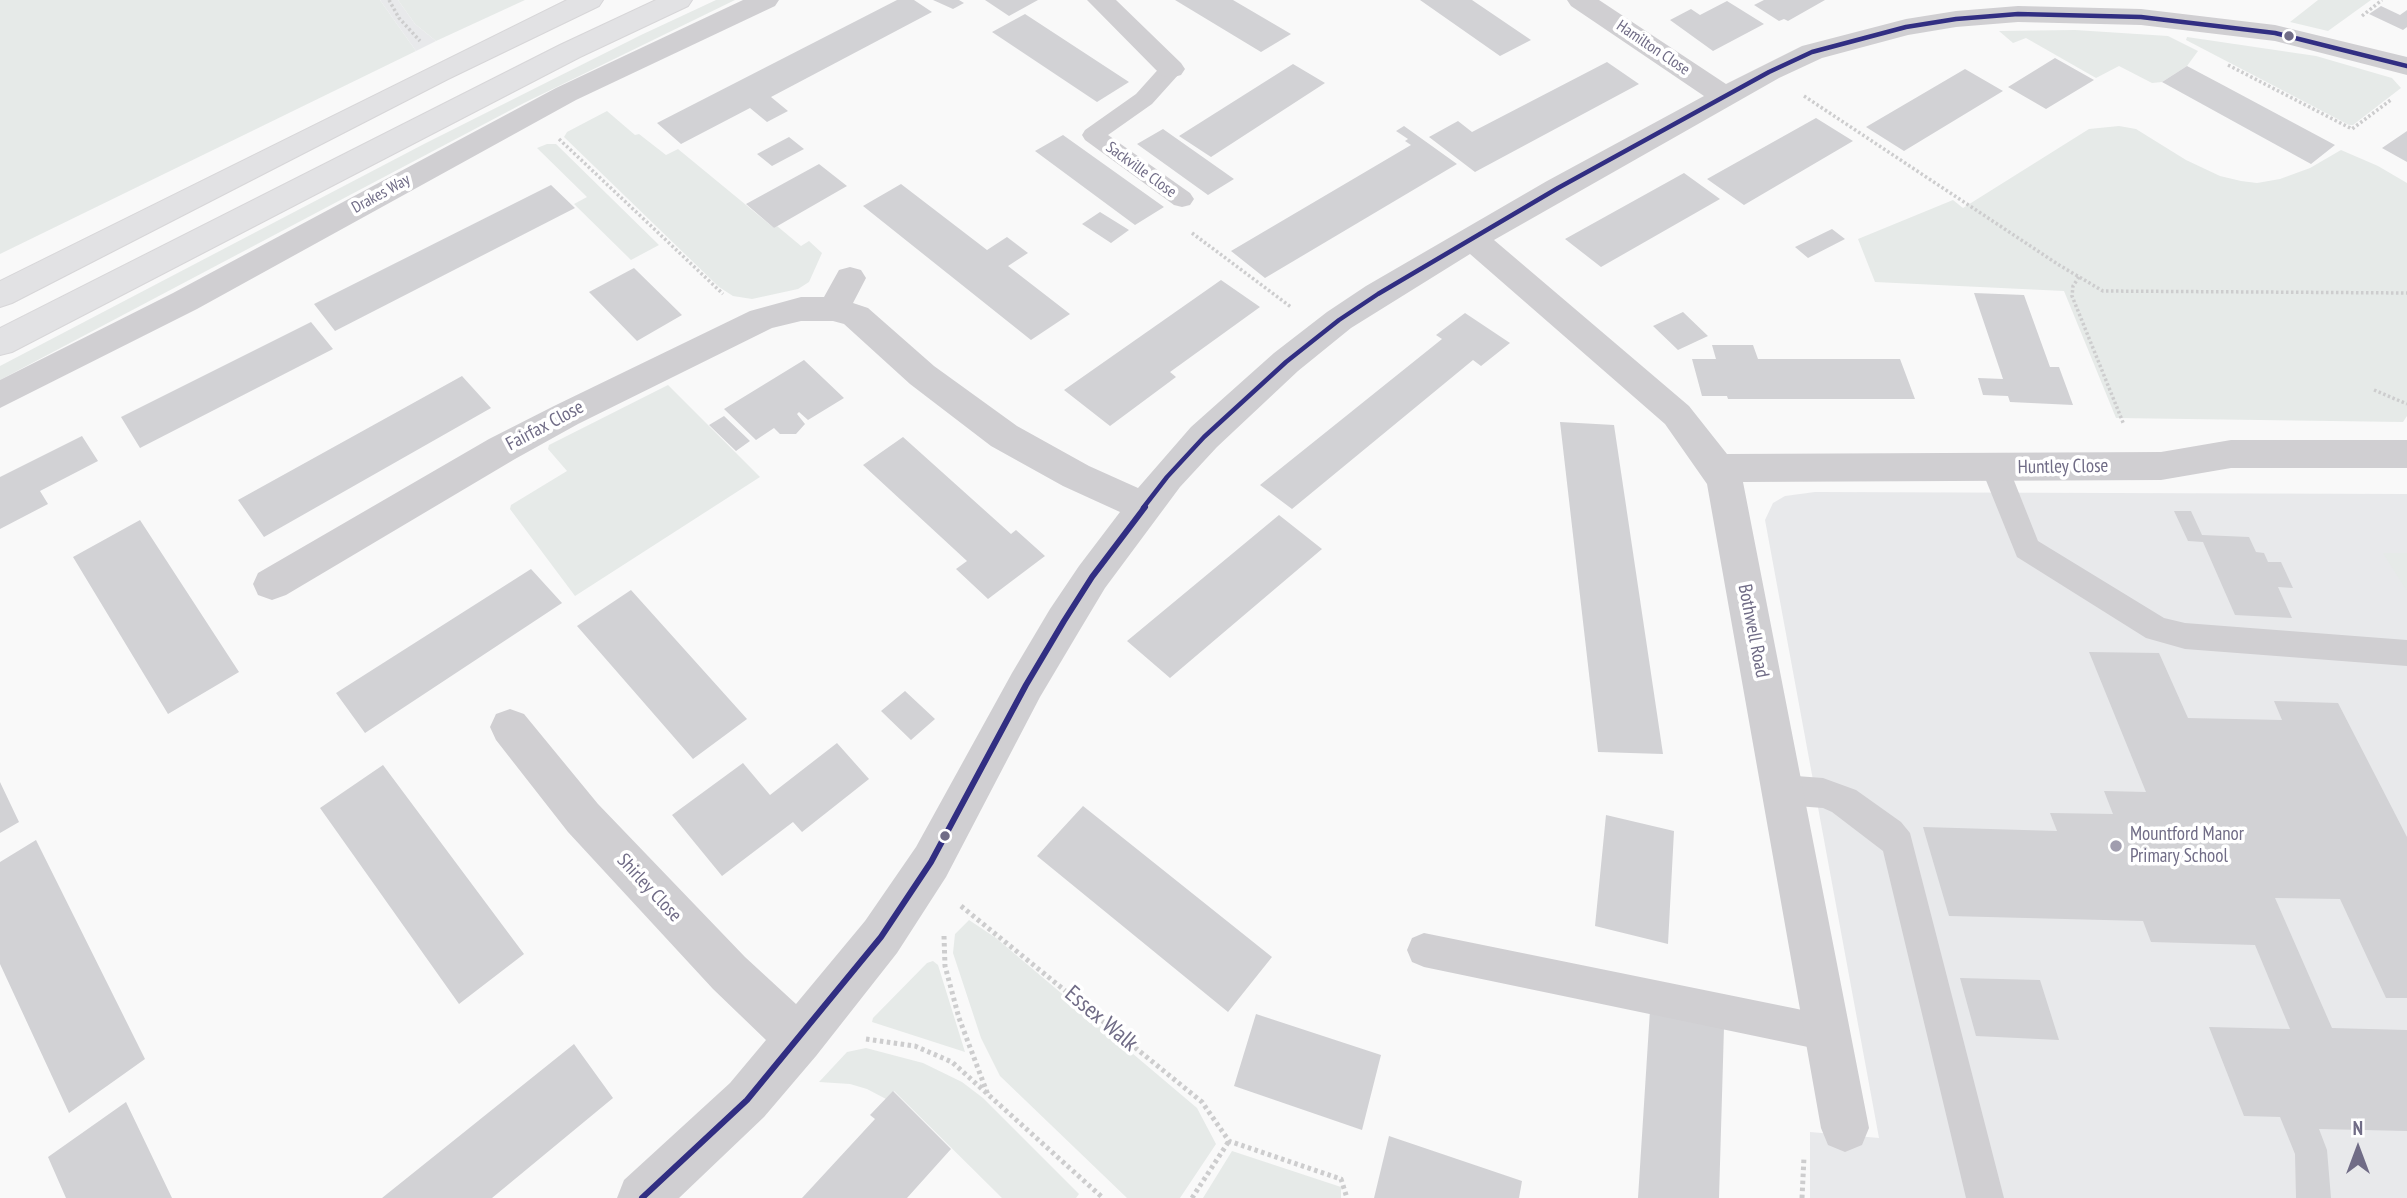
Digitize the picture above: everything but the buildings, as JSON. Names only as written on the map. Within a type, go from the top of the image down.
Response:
[{"type":"main road","points":[[0,295],[438,73],[589,0]]},
{"type":"main road","points":[[0,343],[558,57],[678,0]]},
{"type":"street","name":"Drakes Way","points":[[0,395],[207,289],[531,113],[668,44],[765,0]]},
{"type":"street","name":"Sackville Close","points":[[1101,0],[1171,69]]},
{"type":"street","name":"Hamilton Close","points":[[1581,0],[1724,96]]},
{"type":"street","points":[[642,1198],[713,1134],[799,1039],[881,937],[923,874],[1064,621],[1092,576],[1167,477],[1204,437],[1250,394],[1324,332],[1378,294],[1472,238],[1769,72],[1825,48],[1906,27],[1947,9],[2197,22],[2307,40],[2401,81]]},
{"type":"street","name":"Bothwell Road","points":[[1472,238],[1677,415],[1717,468],[1727,491],[1846,1128]]},
{"type":"street","points":[[834,309],[850,278]]},
{"type":"street","name":"Fairfax Close","points":[[272,584],[537,430],[754,324],[778,314],[802,309],[834,309],[856,316],[922,375],[1004,436],[1076,476],[1144,506]]},
{"type":"street","name":"Huntley Close","points":[[1717,468],[2176,466],[2231,454],[2407,454]]},
{"type":"street","name":"Shirley Close","points":[[510,727],[583,818],[729,973],[799,1039]]},
{"type":"lane","name":"Sackville Close","points":[[1171,69],[1144,99],[1093,135],[1182,199]]},
{"type":"lane","points":[[1995,468],[2027,549],[2157,629],[2185,636],[2407,653]]},
{"type":"lane","points":[[1783,790],[1823,793],[1844,801],[1889,832],[1898,844],[1985,1198]]},
{"type":"lane","points":[[1424,950],[1827,1033]]},
{"type":"path","points":[[389,0],[411,33],[425,46]]},
{"type":"path","points":[[2218,60],[2352,129],[2401,81]]},
{"type":"path","points":[[1769,72],[2079,277],[2104,290],[2407,292]]},
{"type":"path","points":[[531,113],[754,324]]},
{"type":"path","points":[[1182,199],[1177,208],[1184,225],[1192,233],[1324,332]]},
{"type":"path","points":[[2079,277],[2073,286],[2072,296],[2140,466]]},
{"type":"path","points":[[2374,390],[2407,404]]},
{"type":"path","name":"Essex Walk","points":[[923,874],[1202,1102],[1229,1140]]},
{"type":"path","points":[[955,918],[963,908]]},
{"type":"path","points":[[946,928],[942,948],[945,966],[960,1018],[988,1095]]},
{"type":"path","points":[[799,1039],[868,1039],[934,1052],[952,1062],[1103,1198]]},
{"type":"path","points":[[1192,1198],[1229,1140],[1341,1179],[1346,1198]]},
{"type":"shaded area","points":[[0,0],[380,0],[416,51],[0,254]]},
{"type":"shaded area","points":[[380,0],[398,0],[415,24],[436,41],[416,51]]},
{"type":"shaded area","points":[[398,0],[525,0],[436,41],[415,24]]},
{"type":"shaded area","points":[[716,0],[735,0],[524,103],[0,380],[0,366],[424,144]]},
{"type":"shaded area","points":[[2318,0],[2371,0],[2328,31],[2290,22]]},
{"type":"shaded area","points":[[2075,30],[2168,36],[2198,51],[2187,66],[2162,82],[2152,83],[2119,66],[2096,78],[2026,38],[2013,43],[1999,31]]},
{"type":"shaded area","points":[[2187,37],[2316,56],[2392,78],[2401,88],[2353,125],[2349,125],[2186,40]]},
{"type":"shaded area","points":[[607,111],[635,135],[639,134],[666,155],[678,149],[774,228],[777,226],[801,246],[809,241],[822,253],[809,282],[798,289],[752,299],[733,296],[719,287],[564,137],[567,132]]},
{"type":"shaded area","points":[[2119,126],[2136,129],[2186,160],[2220,176],[2241,181],[2257,183],[2280,179],[2310,168],[2341,150],[2378,166],[2407,183],[2407,416],[2403,422],[2116,418],[2064,291],[1875,282],[1858,239],[1953,200],[1963,208],[2089,129]]},
{"type":"shaded area","points":[[556,144],[659,245],[631,260],[574,204],[587,197],[537,148]]},
{"type":"shaded area","points":[[668,385],[760,477],[575,596],[510,509],[511,505],[567,471],[548,449],[549,445]]},
{"type":"shaded area","name":"Mountford Manor Primary School","points":[[1815,492],[2407,494],[2407,1198],[1810,1198],[1810,1132],[1879,1138],[1765,520],[1773,503],[1785,496]]},
{"type":"shaded area","points":[[2383,553],[2407,553],[2407,591]]},
{"type":"shaded area","points":[[969,920],[996,938],[1197,1108],[1216,1144],[1180,1198],[1127,1198],[1000,1076],[981,1038],[953,953],[955,934]]},
{"type":"shaded area","points":[[933,961],[938,965],[965,1052],[872,1022],[927,963]]},
{"type":"shaded area","points":[[866,1048],[923,1063],[962,1082],[983,1098],[1079,1194],[1076,1198],[1002,1198],[894,1091],[886,1099],[850,1084],[819,1082],[847,1052]]},
{"type":"shaded area","points":[[1232,1151],[1341,1187],[1341,1198],[1203,1198]]},
{"type":"transit line","points":[[642,1198],[747,1100],[881,937],[931,862],[1026,685],[1064,621],[1092,577],[1167,477],[1204,437],[1286,362],[1339,320],[1378,294],[1558,188],[1769,72],[1812,52],[1906,27],[1956,19],[2018,14],[2141,17],[2275,33],[2407,66]]},
{"type":"place","name":"Mountford Manor Primary School","points":[[2116,846]]}]
